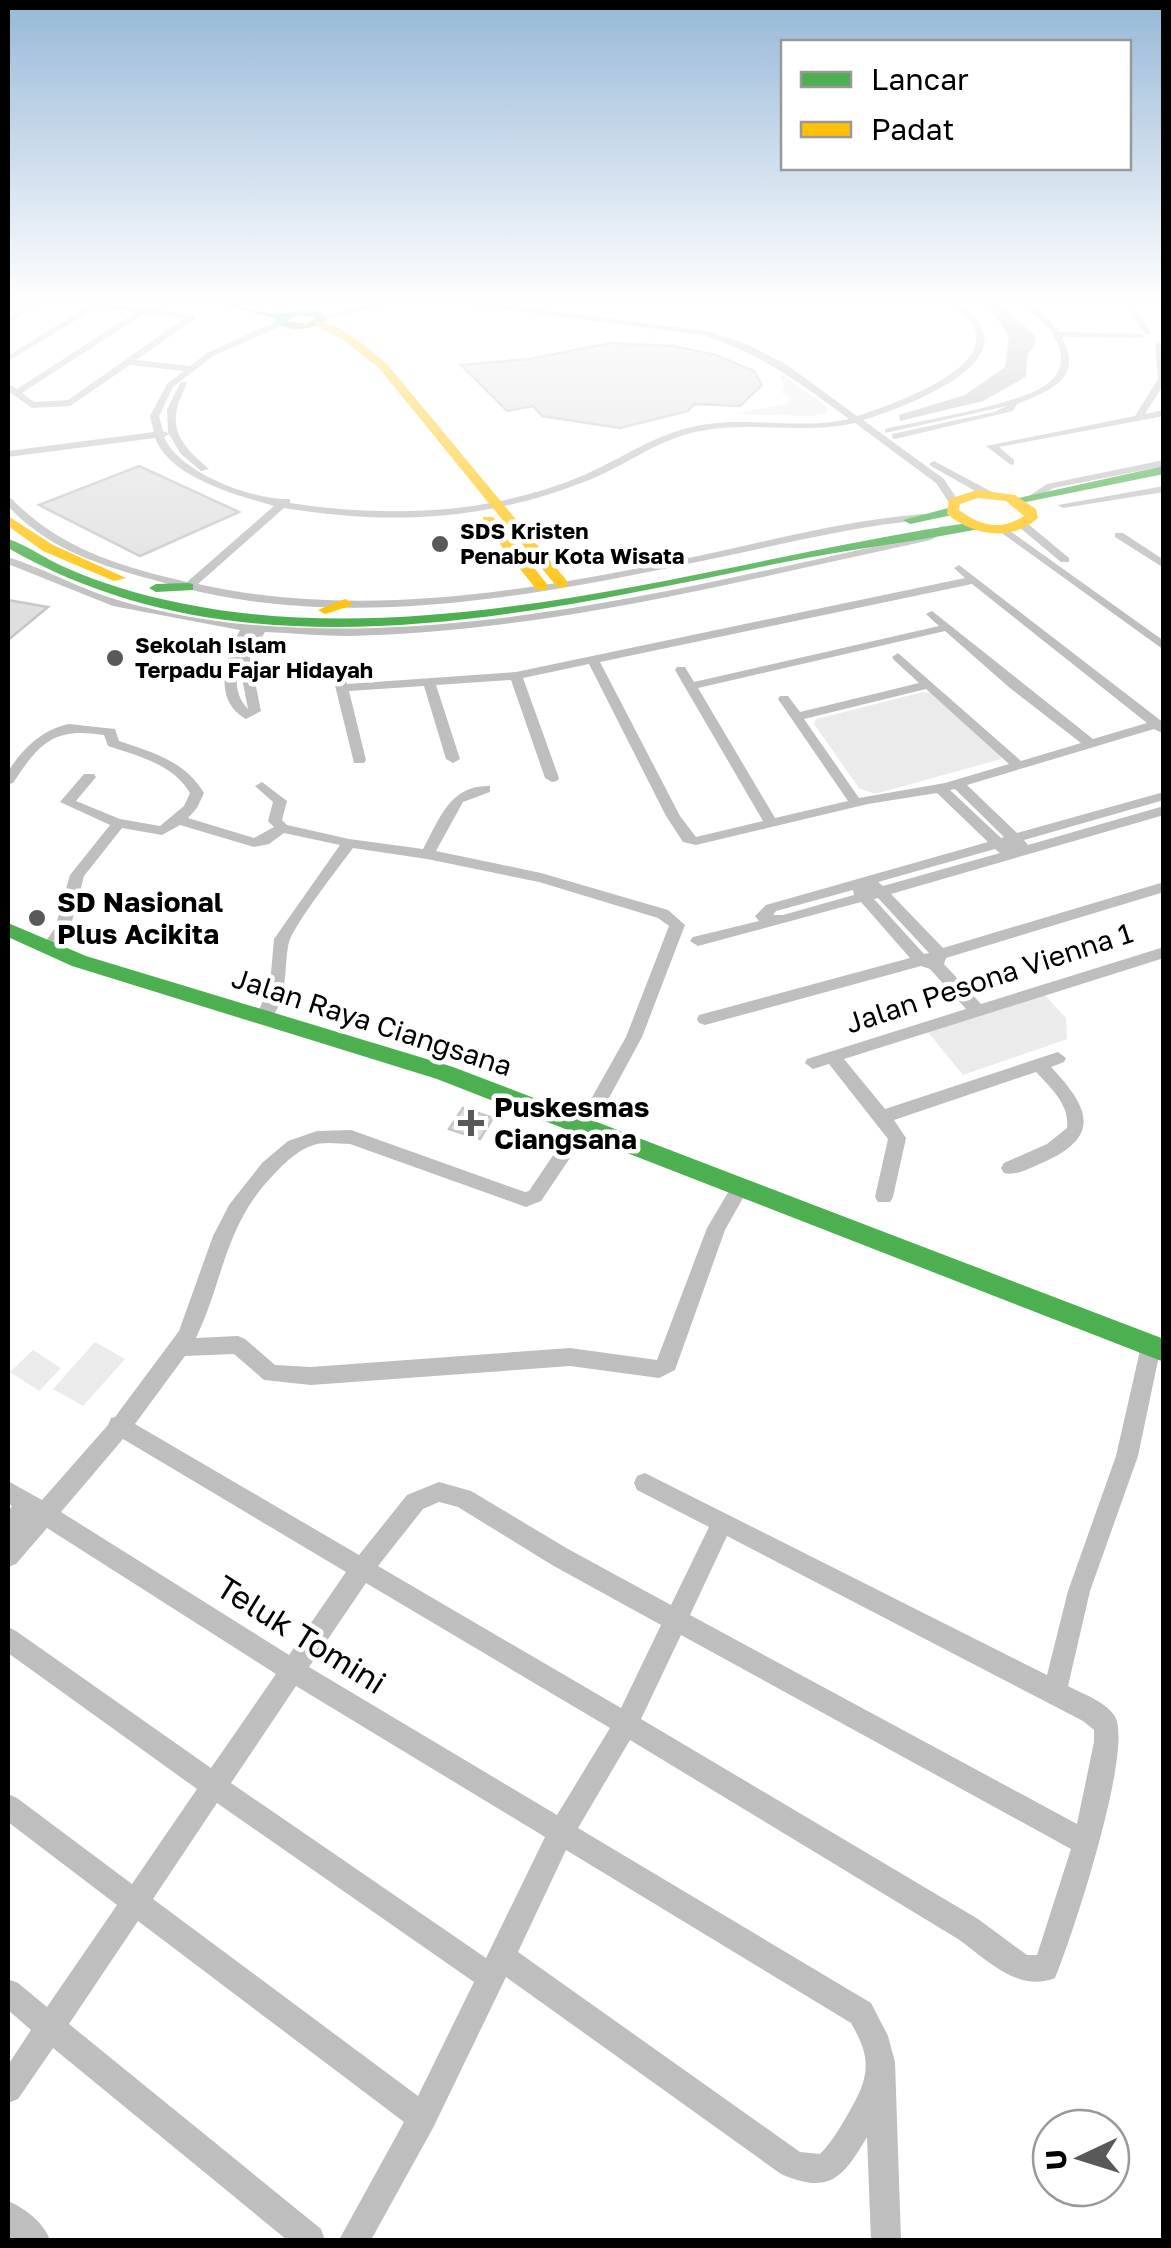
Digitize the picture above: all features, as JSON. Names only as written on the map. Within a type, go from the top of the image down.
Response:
[{"type":"street","points":[[31,404],[65,404]]},
{"type":"street","points":[[159,404],[155,433],[170,458],[193,476],[284,502],[364,515],[485,504],[588,477],[651,442],[692,429],[737,423],[812,425],[860,419],[894,404]]},
{"type":"street","points":[[173,404],[169,431],[190,459],[208,473],[284,502]]},
{"type":"street","points":[[404,404],[552,585]]},
{"type":"street","points":[[838,404],[940,481],[943,515]]},
{"type":"street","points":[[860,419],[888,404]]},
{"type":"street","points":[[892,433],[1006,404]]},
{"type":"street","points":[[1138,418],[1147,404]]},
{"type":"street","points":[[1012,462],[991,446],[1164,413]]},
{"type":"street","points":[[860,419],[892,433],[954,478],[1021,513],[1164,647]]},
{"type":"street","points":[[8,452],[169,431]]},
{"type":"street","points":[[8,520],[48,548],[259,620],[335,606],[448,600],[552,585],[890,518],[943,515],[974,526],[1164,467]]},
{"type":"street","points":[[1063,505],[1164,480]]},
{"type":"street","points":[[1021,513],[1164,489]]},
{"type":"street","points":[[8,543],[72,578],[259,620],[422,625],[590,603],[943,515],[968,496],[988,494]]},
{"type":"street","points":[[8,502],[22,518],[61,544],[178,603]]},
{"type":"street","points":[[178,603],[284,502]]},
{"type":"street","points":[[1021,513],[1046,547],[1164,632]]},
{"type":"street","points":[[8,560],[92,595],[178,603],[263,598],[412,610],[509,601],[943,515]]},
{"type":"street","points":[[1119,535],[1164,565]]},
{"type":"street","points":[[1137,548],[1150,545]]},
{"type":"street","points":[[959,568],[1161,727]]},
{"type":"street","points":[[342,688],[516,676],[974,580]]},
{"type":"street","points":[[156,588],[178,603]]},
{"type":"street","points":[[932,614],[1014,686],[1091,744]]},
{"type":"street","points":[[259,620],[244,658],[255,711],[246,716],[232,691],[230,664],[259,620]]},
{"type":"street","points":[[691,686],[948,628]]},
{"type":"street","points":[[898,658],[1017,764]]},
{"type":"street","points":[[594,661],[688,839],[703,842],[856,803],[958,784],[1017,764],[1161,727]]},
{"type":"street","points":[[336,664],[359,760]]},
{"type":"street","points":[[681,670],[772,824]]},
{"type":"street","points":[[516,676],[552,778]]},
{"type":"street","points":[[430,684],[453,759]]},
{"type":"street","points":[[796,716],[925,685]]},
{"type":"street","points":[[784,699],[856,803]]},
{"type":"street","points":[[8,780],[19,763],[55,732],[68,728],[110,732],[113,743],[153,758],[191,779],[196,793],[190,808],[162,830],[117,823],[67,802],[90,777]]},
{"type":"street","points":[[958,784],[1012,847]]},
{"type":"street","points":[[8,1528],[26,1503],[118,1426],[180,1347],[206,1289],[223,1232],[246,1193],[272,1165],[303,1141],[322,1136],[351,1137],[526,1200],[535,1196],[582,1128],[634,1037],[677,925],[663,914],[541,878],[427,854],[348,844],[282,828],[275,821],[280,801],[262,786]]},
{"type":"street","points":[[940,788],[1012,847]]},
{"type":"street","points":[[427,854],[458,799],[485,789]]},
{"type":"street","points":[[1012,847],[1164,796]]},
{"type":"street","points":[[698,941],[774,922],[876,886],[1012,847],[1164,810]]},
{"type":"street","points":[[178,820],[254,842],[264,841],[282,828]]},
{"type":"street","points":[[49,948],[62,929],[77,875],[117,823]]},
{"type":"street","points":[[264,1017],[278,984],[282,939],[348,844]]},
{"type":"street","points":[[876,886],[932,960],[977,1010]]},
{"type":"street","points":[[706,1020],[932,960],[1164,887]]},
{"type":"street","points":[[859,892],[932,960]]},
{"type":"street","name":"Jalan Raya Ciangsana","points":[[8,930],[79,961],[445,1073],[1157,1349]]},
{"type":"street","name":"Jalan Pesona Vienna 1","points":[[813,1063],[1164,952]]},
{"type":"street","name":"Jalan Pesona Vienna 1","points":[[832,1057],[898,1138],[884,1197]]},
{"type":"street","points":[[882,1117],[1049,1062],[1076,1111],[1076,1128],[1067,1145],[1010,1168]]},
{"type":"street","points":[[180,1347],[238,1345],[271,1374],[298,1376],[570,1357],[659,1369],[668,1364],[716,1228],[739,1189]]},
{"type":"street","points":[[1055,1692],[1079,1591],[1127,1456],[1157,1349]]},
{"type":"street","points":[[118,1426],[626,1724],[968,1929],[1028,1970],[1045,1968],[1084,1842],[1108,1734],[1100,1718],[645,1483]]},
{"type":"street","points":[[8,2089],[360,1570],[415,1502],[426,1495],[451,1494],[1084,1842]]},
{"type":"street","points":[[8,1556],[26,1503]]},
{"type":"street","name":"Teluk Tomini","points":[[26,1503],[293,1671],[861,2013],[877,2044],[886,2240]]},
{"type":"street","points":[[354,2240],[423,2118],[561,1833],[626,1724],[722,1523]]},
{"type":"street","points":[[8,1639],[214,1786],[498,1968],[792,2164],[806,2170],[820,2169],[838,2157],[880,2081]]},
{"type":"street","points":[[8,1807],[423,2118]]},
{"type":"street","points":[[8,1993],[310,2240]]},
{"type":"street","points":[[8,2216],[35,2240]]},
{"type":"shaded area","points":[[787,404],[823,404],[828,408],[827,413],[810,416],[732,414]]},
{"type":"shaded area","points":[[936,404],[971,404],[900,421],[899,415]]},
{"type":"shaded area","points":[[932,693],[1002,754],[1001,759],[875,794],[859,788],[814,724],[816,719]]},
{"type":"shaded area","points":[[1039,989],[1066,1018],[1067,1039],[963,1075],[923,1026]]},
{"type":"shaded area","points":[[95,1342],[125,1359],[83,1406],[53,1389]]},
{"type":"shaded area","points":[[33,1350],[61,1368],[39,1391],[10,1372]]},
{"type":"building","points":[[500,404],[742,404],[694,404],[688,411],[620,428],[542,416],[533,406],[507,411]]},
{"type":"building","points":[[139,466],[239,512],[140,556],[39,505]]},
{"type":"building","points":[[8,600],[48,607],[8,640]]},
{"type":"building","name":"Puskesmas Ciangsana","points":[[463,1108],[493,1118],[480,1139],[449,1129]]},
{"type":"traffic: fast","points":[[1016,500],[1164,470]]},
{"type":"traffic: fast","points":[[910,520],[952,511]]},
{"type":"traffic: fast","points":[[8,543],[57,569],[134,597],[215,614],[312,623],[407,621],[502,612],[879,540],[974,526]]},
{"type":"traffic: fast","points":[[156,588],[188,587]]},
{"type":"traffic: fast","points":[[8,930],[79,961],[445,1073],[1164,1351]]},
{"type":"traffic: slow","points":[[414,404],[562,584]]},
{"type":"traffic: slow","points":[[977,494],[1010,498],[1031,512],[1031,518],[1001,530],[970,524],[952,511],[954,502],[977,494]]},
{"type":"traffic: slow","points":[[8,520],[48,548],[119,578]]},
{"type":"traffic: slow","points":[[488,520],[542,587]]},
{"type":"traffic: slow","points":[[325,610],[345,603]]},
{"type":"place","name":"SDS Kristen Penabur Kota Wisata","points":[[440,544]]},
{"type":"place","name":"Sekolah Islam Terpadu Fajar Hidayah","points":[[115,658]]},
{"type":"place","name":"SD Nasional Plus Acikita","points":[[37,918]]},
{"type":"place","name":"Puskesmas Ciangsana","points":[[471,1123]]}]
